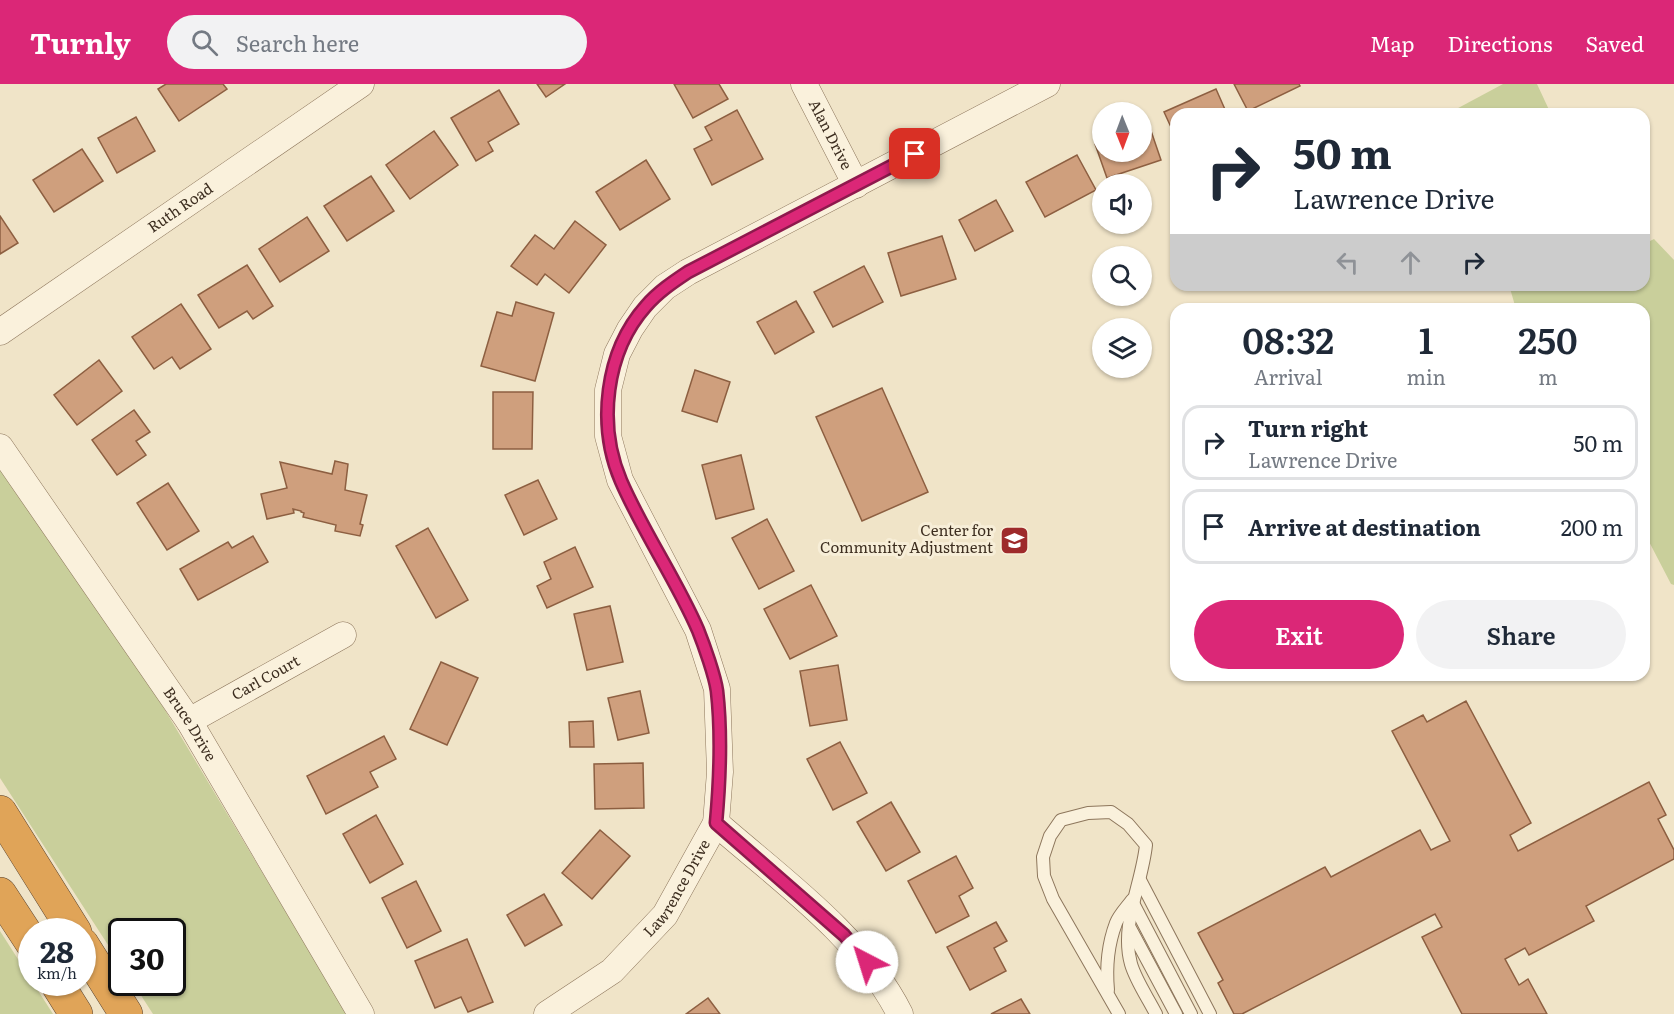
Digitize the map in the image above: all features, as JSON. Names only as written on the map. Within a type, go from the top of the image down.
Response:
[{"type":"highway","points":[[0,812],[66,918]]},
{"type":"highway","points":[[0,894],[18,922]]},
{"type":"highway","points":[[96,966],[126,1014]]},
{"type":"highway","points":[[65,996],[76,1014]]},
{"type":"street","name":"Ruth Road","points":[[0,332],[361,84]]},
{"type":"street","name":"Alan Drive","points":[[804,84],[856,185]]},
{"type":"street","name":"Lawrence Drive","points":[[547,1014],[612,970],[665,915],[716,823],[720,771],[717,689],[698,630],[620,480],[608,436],[608,390],[617,354],[630,329],[645,307],[665,287],[688,272],[1047,84]]},
{"type":"street","name":"Bruce Drive","points":[[0,447],[189,721],[361,1014]]},
{"type":"street","name":"Carl Court","points":[[189,721],[343,635]]},
{"type":"street","points":[[716,823],[844,935],[867,962],[900,1014]]},
{"type":"lane","points":[[1119,1014],[1053,899],[1044,876],[1043,857],[1050,836],[1061,820],[1088,813],[1111,812],[1128,824],[1146,845],[1128,950],[1132,966],[1156,1014]]},
{"type":"lane","points":[[1140,880],[1210,1014]]},
{"type":"lane","points":[[1108,994],[1108,958],[1114,930],[1117,921],[1135,899]]},
{"type":"lane","points":[[1135,899],[1191,1014]]},
{"type":"lane","points":[[1130,928],[1176,1014]]},
{"type":"green space","points":[[1503,84],[1537,84],[1548,108],[1458,108]]},
{"type":"green space","points":[[1654,239],[1674,260],[1674,585],[1671,584],[1650,544],[1650,303],[1514,303],[1511,291],[1650,291],[1650,241]]},
{"type":"green space","points":[[0,463],[156,695],[347,1014],[153,1014],[141,996],[186,996],[186,918],[108,918],[108,945],[96,926],[96,918],[91,918],[0,778]]},
{"type":"green space","points":[[0,931],[18,959],[18,996],[42,996],[53,1014],[0,1014]]},
{"type":"building","points":[[166,84],[223,84],[227,89],[179,121],[158,89]]},
{"type":"building","points":[[537,84],[565,84],[546,97]]},
{"type":"building","points":[[674,84],[719,84],[728,99],[693,118]]},
{"type":"building","points":[[1234,84],[1299,84],[1300,86],[1254,108],[1246,108]]},
{"type":"building","points":[[1216,89],[1224,108],[1173,108]]},
{"type":"building","points":[[499,90],[519,124],[488,142],[493,151],[476,161],[451,118]]},
{"type":"building","points":[[1170,109],[1170,125],[1164,112]]},
{"type":"building","points":[[737,110],[763,159],[712,185],[694,149],[712,140],[705,127]]},
{"type":"building","points":[[136,117],[155,151],[117,173],[98,138]]},
{"type":"building","points":[[434,131],[458,165],[410,199],[386,165]]},
{"type":"building","points":[[1152,134],[1161,160],[1119,174],[1106,174],[1101,162],[1152,162]]},
{"type":"building","points":[[82,149],[103,181],[54,212],[33,180]]},
{"type":"building","points":[[1077,155],[1092,183],[1092,192],[1045,217],[1026,182]]},
{"type":"building","points":[[646,160],[670,199],[620,230],[596,192]]},
{"type":"building","points":[[371,176],[394,211],[347,241],[324,206]]},
{"type":"building","points":[[996,200],[1013,231],[975,251],[959,220]]},
{"type":"building","points":[[0,216],[18,243],[0,254]]},
{"type":"building","points":[[307,217],[329,251],[280,282],[259,249]]},
{"type":"building","points":[[575,221],[606,245],[569,293],[545,274],[537,285],[511,266],[535,235],[554,249]]},
{"type":"building","points":[[942,236],[956,279],[901,296],[888,253]]},
{"type":"building","points":[[247,265],[273,306],[253,319],[247,311],[219,328],[198,295]]},
{"type":"building","points":[[864,266],[883,302],[833,327],[814,292]]},
{"type":"building","points":[[796,301],[814,332],[775,354],[757,322]]},
{"type":"building","points":[[516,302],[554,313],[535,381],[481,366],[497,312],[512,316]]},
{"type":"building","points":[[181,304],[211,349],[180,369],[172,357],[154,369],[132,337]]},
{"type":"building","points":[[99,360],[122,391],[77,425],[54,395]]},
{"type":"building","points":[[695,370],[730,382],[717,422],[682,411]]},
{"type":"building","points":[[882,388],[928,492],[862,521],[816,417]]},
{"type":"building","points":[[493,392],[533,392],[532,449],[493,449]]},
{"type":"building","points":[[134,410],[150,432],[136,441],[146,455],[117,475],[92,440]]},
{"type":"building","points":[[741,455],[754,509],[716,519],[702,465]]},
{"type":"building","points":[[335,461],[348,464],[345,490],[367,495],[360,524],[363,525],[360,536],[335,531],[336,525],[303,517],[304,513],[293,509],[294,513],[267,519],[261,494],[287,488],[280,462],[332,474]]},
{"type":"building","points":[[538,480],[557,519],[524,535],[505,495]]},
{"type":"building","points":[[168,483],[199,531],[167,550],[137,503]]},
{"type":"building","points":[[767,519],[794,571],[759,589],[732,538]]},
{"type":"building","points":[[428,528],[468,600],[436,618],[396,546]]},
{"type":"building","points":[[253,536],[268,562],[198,600],[180,569],[228,542],[232,548]]},
{"type":"building","points":[[575,547],[593,587],[547,608],[537,586],[551,579],[544,562]]},
{"type":"building","points":[[811,585],[837,636],[790,659],[764,609]]},
{"type":"building","points":[[610,606],[623,662],[587,670],[574,614]]},
{"type":"building","points":[[441,662],[478,678],[447,745],[410,729]]},
{"type":"building","points":[[838,665],[847,720],[810,726],[800,671]]},
{"type":"building","points":[[640,691],[649,733],[618,740],[608,698]]},
{"type":"building","points":[[1466,701],[1531,823],[1510,835],[1518,851],[1649,782],[1666,815],[1658,819],[1674,850],[1674,859],[1586,906],[1594,921],[1529,955],[1525,948],[1505,959],[1519,985],[1528,979],[1547,1014],[1462,1014],[1422,937],[1442,927],[1435,914],[1242,1014],[1234,1014],[1218,983],[1223,980],[1198,933],[1325,867],[1331,877],[1420,830],[1431,850],[1450,841],[1392,731],[1423,715],[1427,722]]},
{"type":"building","points":[[593,721],[594,747],[570,747],[569,722]]},
{"type":"building","points":[[384,736],[396,759],[370,772],[378,787],[326,814],[307,776]]},
{"type":"building","points":[[840,742],[867,793],[833,810],[807,759]]},
{"type":"building","points":[[643,763],[644,808],[595,809],[594,764]]},
{"type":"building","points":[[891,802],[920,852],[886,871],[857,822]]},
{"type":"building","points":[[376,815],[403,864],[370,883],[343,834]]},
{"type":"building","points":[[600,830],[630,856],[592,899],[562,873]]},
{"type":"building","points":[[956,856],[973,888],[959,896],[969,916],[936,933],[908,881]]},
{"type":"building","points":[[416,881],[441,931],[407,948],[382,898]]},
{"type":"building","points":[[544,894],[562,925],[525,946],[507,915]]},
{"type":"building","points":[[996,922],[1007,941],[994,948],[1006,971],[970,990],[947,947]]},
{"type":"building","points":[[467,939],[493,1002],[468,1012],[461,997],[435,1008],[415,961]]},
{"type":"building","points":[[708,998],[720,1014],[686,1014]]},
{"type":"building","points":[[1021,999],[1030,1014],[991,1014]]},
{"type":"place","name":"Center for Community Adjustment","points":[[1014,540]]},
{"type":"route","points":[[867,962],[844,935],[716,823],[720,771],[717,689],[698,630],[620,480],[608,436],[608,390],[617,354],[630,329],[645,307],[665,287],[688,272],[915,154]]}]
